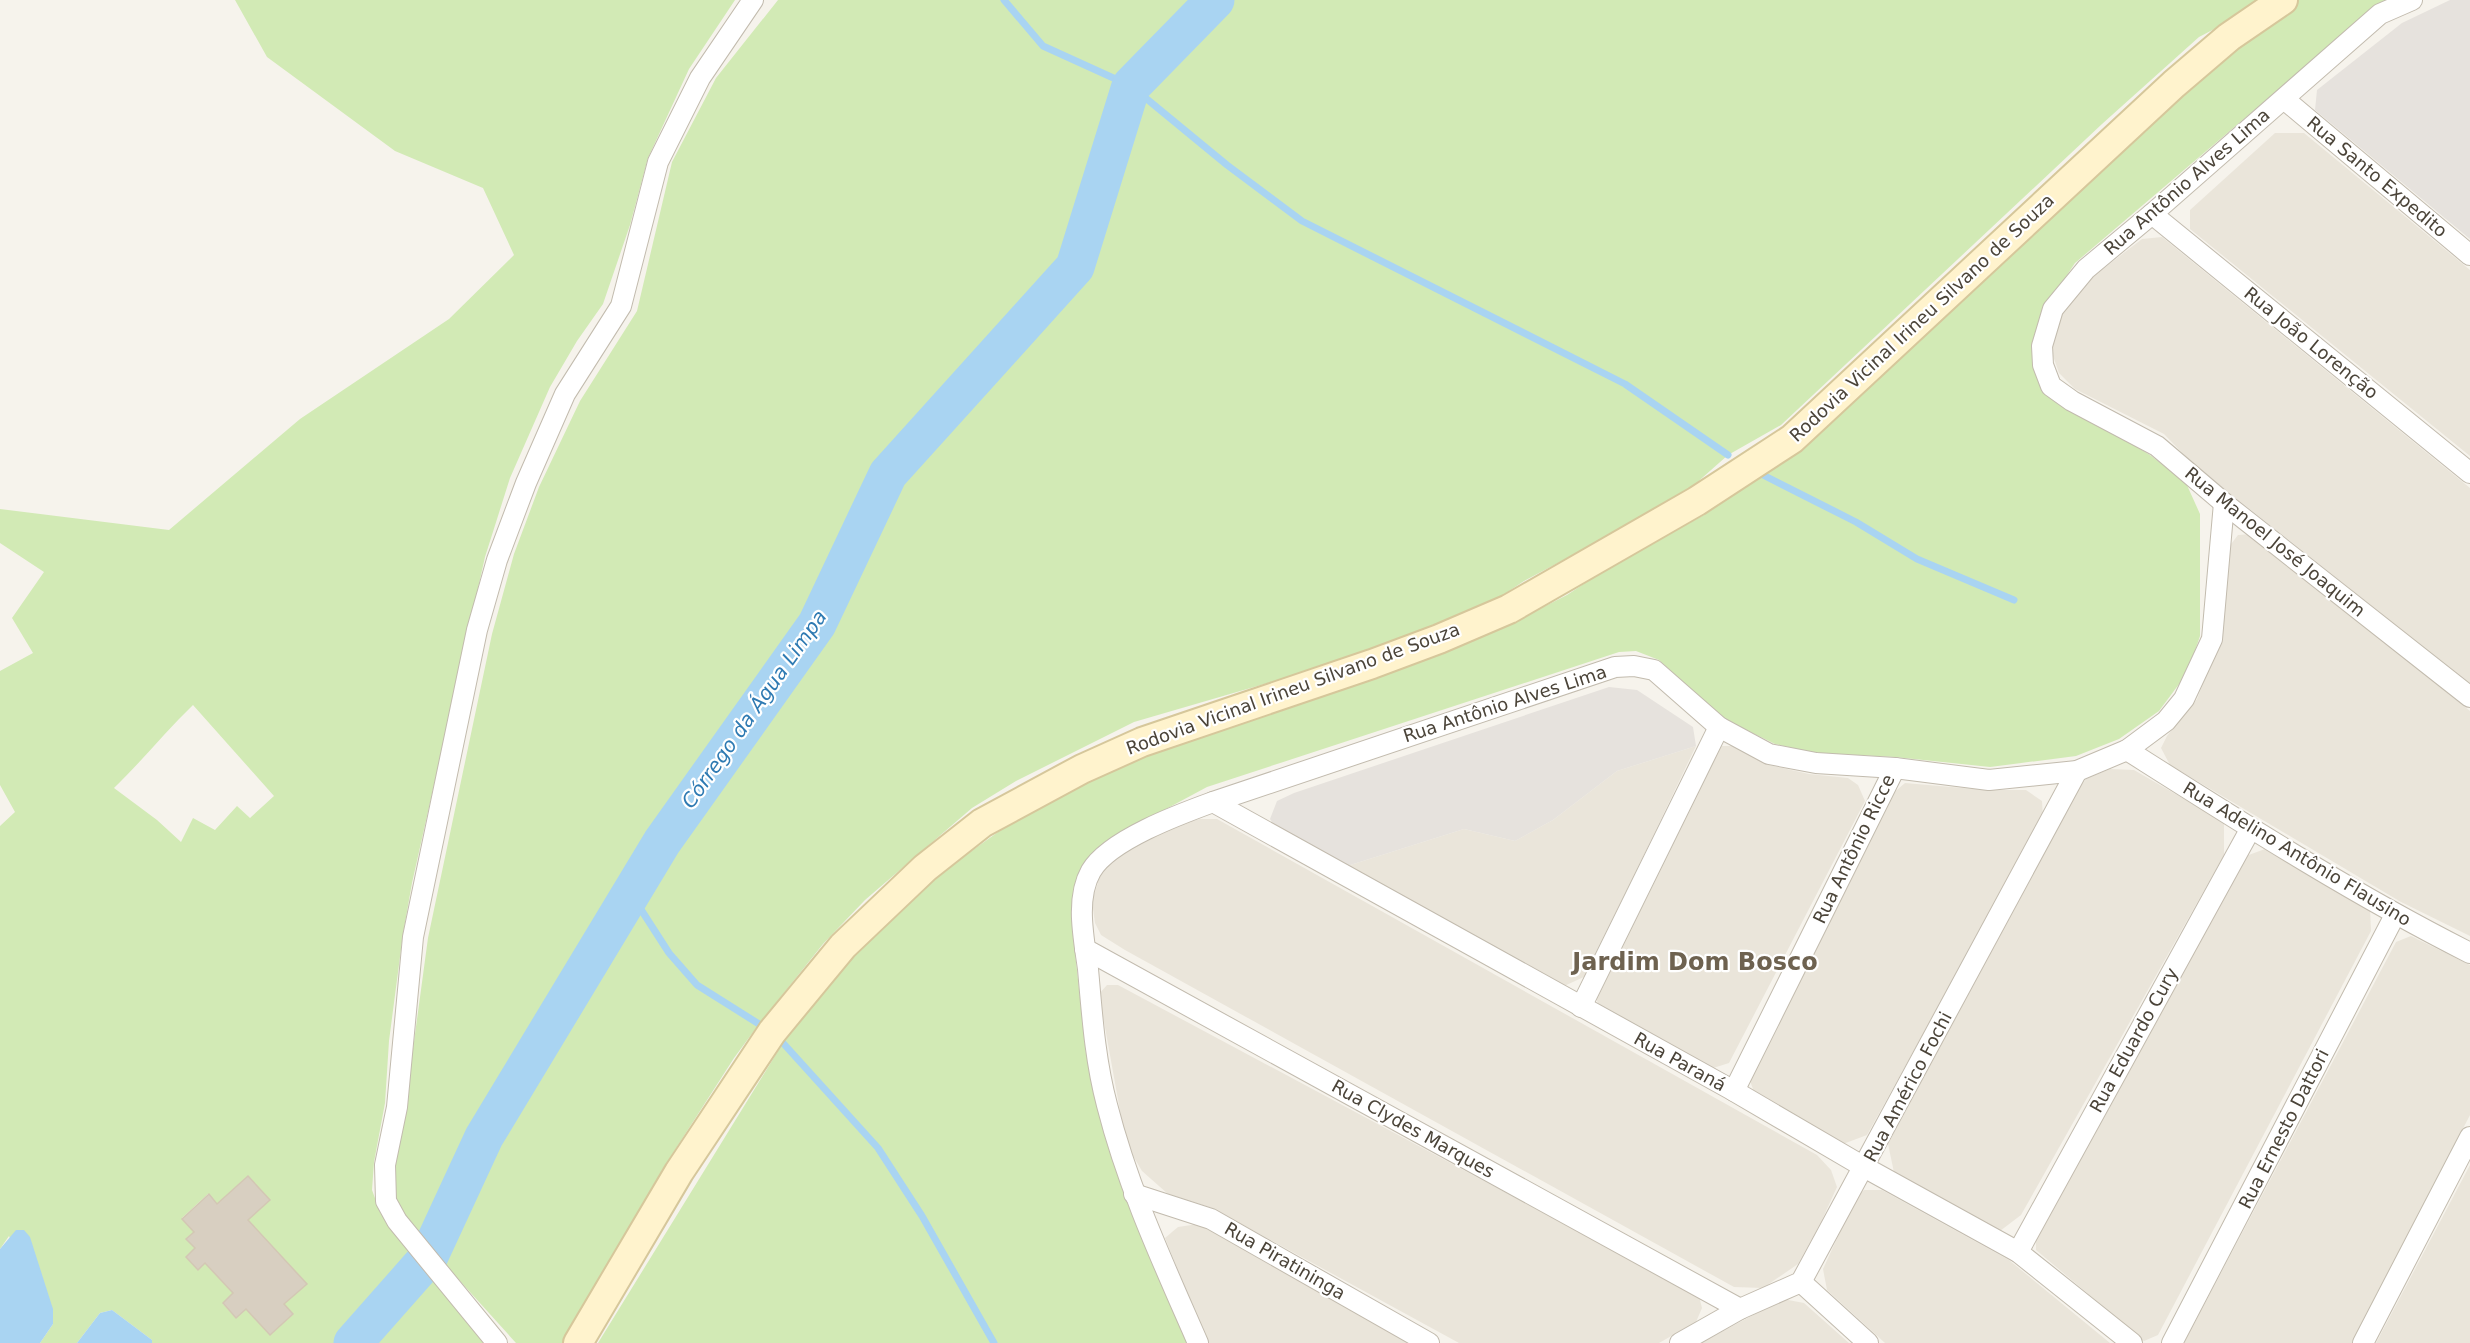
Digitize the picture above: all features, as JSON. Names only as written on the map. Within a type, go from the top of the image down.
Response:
[{"type":"main road","name":"Rodovia Vicinal Irineu Silvano de Souza","points":[[578,1343],[679,1172],[772,1032],[843,945],[925,868],[982,823],[1082,769],[1142,742],[1372,664],[1509,609],[1697,501],[1792,440],[2175,84],[2229,37],[2283,0]]},
{"type":"street","points":[[497,1343],[397,1221],[386,1201],[385,1165],[397,1107],[413,938],[477,630],[497,560],[526,483],[565,394],[621,306],[658,162],[700,78],[753,0]]},
{"type":"street","name":"Rua Antônio Alves Lima","points":[[2072,401],[2051,386],[2043,365],[2042,346],[2053,309],[2086,268],[2152,214],[2380,14],[2412,0]]},
{"type":"street","name":"Rua Santo Expedito","points":[[2284,99],[2470,255]]},
{"type":"street","name":"Rua João Lorenção","points":[[2152,214],[2470,473]]},
{"type":"street","name":"Rua Manoel José Joaquim","points":[[2072,401],[2157,446],[2470,697]]},
{"type":"street","name":"Rua Antônio Alves Lima","points":[[1198,1343],[1134,1194],[1107,1105],[1098,1062],[1082,902],[1091,870],[1115,847],[1161,822],[1213,802],[1615,667],[1634,666],[1654,670],[1719,727],[1769,754],[1816,763],[1895,768],[1989,780],[2077,771],[2127,750],[2166,721],[2184,699],[2212,639],[2224,502]]},
{"type":"street","points":[[1581,1007],[1719,727]]},
{"type":"street","name":"Rua Adelino Antônio Flausino","points":[[2127,750],[2395,915],[2470,953]]},
{"type":"street","name":"Rua Antônio Ricce","points":[[1734,1091],[1895,768]]},
{"type":"street","name":"Rua Américo Fochi","points":[[1801,1282],[2077,771]]},
{"type":"street","name":"Rua Paraná","points":[[1213,802],[1734,1091],[1864,1167],[2018,1252],[2132,1343]]},
{"type":"street","name":"Rua Eduardo Cury","points":[[2018,1252],[2251,828]]},
{"type":"street","name":"Rua Ernesto Dattori","points":[[2172,1343],[2395,915]]},
{"type":"street","name":"Rua Clydes Marques","points":[[1085,949],[1740,1309]]},
{"type":"street","points":[[2363,1343],[2470,1137]]},
{"type":"street","name":"Rua Piratininga","points":[[1134,1194],[1211,1219],[1429,1343]]},
{"type":"street","points":[[1680,1343],[1740,1309],[1801,1282],[1868,1343]]},
{"type":"shaded area","points":[[2450,0],[2470,0],[2470,239],[2315,110],[2317,90],[2402,23]]},
{"type":"shaded area","points":[[2275,133],[2304,133],[2470,270],[2470,456],[2190,229],[2190,210]]},
{"type":"shaded area","points":[[2162,237],[2470,488],[2470,684],[2193,464],[2164,434],[2075,389],[2059,373],[2052,353],[2058,317],[2095,275],[2142,239]]},
{"type":"shaded area","points":[[2252,534],[2470,711],[2470,936],[2401,902],[2170,765],[2161,748],[2167,736],[2197,699],[2221,639],[2228,548],[2238,535]]},
{"type":"shaded area","points":[[1609,687],[1637,690],[1693,727],[1696,746],[1617,771],[1553,820],[1515,841],[1464,829],[1344,867],[1278,831],[1270,819],[1277,801],[1294,793]]},
{"type":"shaded area","points":[[1696,746],[1586,976],[1562,987],[1344,867],[1464,829],[1515,841],[1553,820],[1617,771]]},
{"type":"shaded area","points":[[1716,746],[1736,746],[1769,765],[1809,774],[1848,778],[1858,785],[1865,801],[1729,1063],[1710,1069],[1600,1010],[1594,991]]},
{"type":"shaded area","points":[[2110,769],[2134,770],[2224,822],[2224,855],[2021,1215],[2000,1231],[1895,1177],[1888,1144],[2079,788],[2086,779]]},
{"type":"shaded area","points":[[1905,783],[1986,790],[2026,790],[2042,801],[2043,818],[1867,1135],[1843,1144],[1754,1092],[1748,1075],[1891,795]]},
{"type":"shaded area","points":[[1200,819],[1217,819],[1817,1155],[1831,1170],[1837,1187],[1798,1264],[1763,1288],[1734,1287],[1101,935],[1095,923],[1092,902],[1102,869],[1120,850],[1166,827]]},
{"type":"shaded area","points":[[2265,849],[2370,908],[2371,931],[2158,1335],[2144,1341],[2036,1250],[2036,1232],[2246,856]]},
{"type":"shaded area","points":[[2411,936],[2470,965],[2470,1115],[2352,1343],[2184,1343],[2396,942]]},
{"type":"shaded area","points":[[1107,985],[1118,985],[1699,1296],[1702,1308],[1696,1322],[1659,1343],[1459,1343],[1212,1208],[1168,1194],[1142,1171],[1126,1144],[1099,994]]},
{"type":"shaded area","points":[[2470,1165],[2470,1343],[2376,1343]]},
{"type":"shaded area","points":[[1864,1190],[1882,1190],[2009,1260],[2110,1343],[1885,1343],[1827,1290],[1823,1269],[1856,1197]]},
{"type":"shaded area","points":[[1198,1224],[1209,1226],[1414,1343],[1207,1343],[1165,1238],[1178,1227]]},
{"type":"shaded area","points":[[1783,1299],[1804,1303],[1849,1343],[1701,1343]]},
{"type":"green space","points":[[235,0],[735,0],[689,69],[648,158],[630,225],[603,304],[577,341],[550,387],[510,478],[485,557],[412,883],[389,1041],[385,1103],[374,1162],[372,1190],[380,1212],[392,1229],[488,1343],[152,1343],[152,1340],[112,1310],[100,1313],[77,1343],[40,1343],[53,1324],[9,1236],[0,1249],[0,826],[15,812],[0,785],[0,671],[33,653],[12,618],[44,572],[0,543],[0,509],[169,530],[300,419],[449,319],[514,255],[483,188],[395,151],[267,57]],"holes":[[[193,705],[274,796],[250,818],[237,806],[215,830],[193,818],[181,842],[157,820],[114,788]],[[248,1176],[270,1200],[241,1226],[270,1244],[306,1283],[278,1297],[293,1314],[270,1335],[246,1309],[236,1318],[223,1304],[233,1293],[205,1263],[198,1269],[186,1257],[195,1248],[186,1239],[194,1232],[182,1218],[208,1194],[223,1210],[239,1184]]]},
{"type":"green space","points":[[778,0],[2257,0],[2224,24],[2199,37],[2102,124],[1781,425],[1728,455],[1693,486],[1524,581],[1497,599],[1370,653],[1134,722],[1016,781],[972,808],[865,900],[823,944],[759,1024],[734,1058],[662,1170],[563,1343],[516,1343],[403,1218],[395,1201],[394,1168],[405,1108],[428,938],[492,634],[514,554],[539,487],[580,401],[637,311],[672,162],[716,78]]},
{"type":"green space","points":[[2298,0],[2391,0],[2375,7],[2075,263],[2047,305],[2036,372],[2107,429],[2150,455],[2186,483],[2200,514],[2200,636],[2188,672],[2159,711],[2119,739],[2076,756],[1990,767],[1895,757],[1817,753],[1775,744],[1722,718],[1659,660],[1636,651],[1619,652],[1207,787],[1112,838],[1084,864],[1074,901],[1075,952],[1086,1054],[1099,1103],[1188,1343],[598,1343],[783,1043],[852,958],[931,880],[1026,812],[1082,779],[1514,622],[1567,595],[1608,568],[1704,515],[1799,450],[2036,229],[2126,149],[2182,94]]},
{"type":"water","points":[[16,1230],[24,1230],[30,1237],[53,1309],[53,1324],[40,1343],[0,1343],[0,1249]]},
{"type":"water","points":[[112,1310],[152,1340],[152,1343],[77,1343],[100,1313]]},
{"type":"building","points":[[248,1176],[270,1200],[248,1220],[307,1284],[284,1304],[293,1314],[270,1335],[246,1309],[236,1318],[223,1303],[233,1293],[205,1263],[198,1270],[186,1257],[195,1248],[186,1239],[194,1232],[182,1219],[209,1194],[217,1204]]},
{"type":"waterway","points":[[1004,0],[1043,46],[1131,86],[1227,165],[1302,221],[1625,384],[1728,455]]},
{"type":"waterway","name":"Córrego da Água Limpa","points":[[353,1343],[428,1258],[484,1137],[662,842],[817,624],[888,474],[1075,267],[1131,86],[1215,0]]},
{"type":"waterway","points":[[1763,475],[1856,522],[1917,559],[2014,600]]},
{"type":"waterway","points":[[631,894],[669,953],[697,985],[759,1024]]},
{"type":"waterway","points":[[783,1043],[878,1148],[922,1216],[994,1343]]},
{"type":"district","name":"Jardim Dom Bosco","points":[[1695,962]]}]
